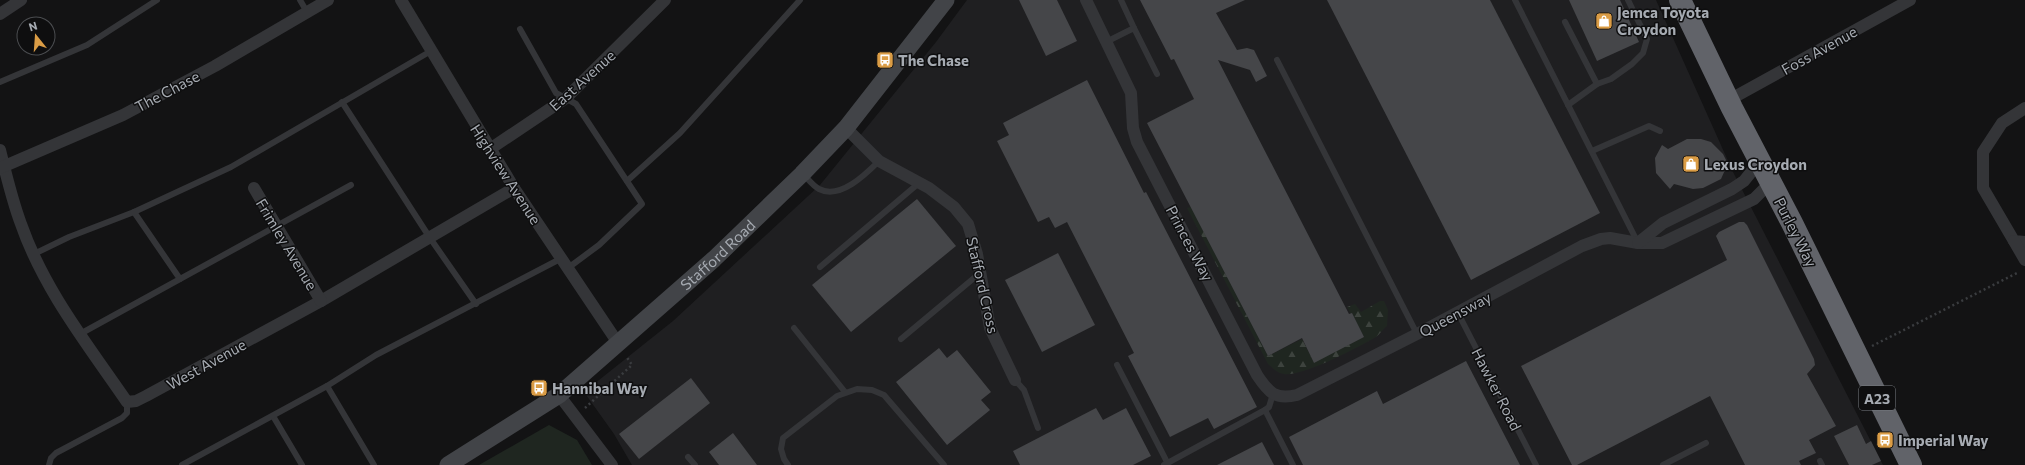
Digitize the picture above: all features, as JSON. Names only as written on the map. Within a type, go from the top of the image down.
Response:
[{"type":"highway","name":"Purley Way","points":[[1680,0],[1770,182],[1792,222],[1855,354],[1911,465]]},
{"type":"main road","name":"Stafford Road","points":[[448,465],[559,394],[714,260],[802,174],[846,128],[946,0]]},
{"type":"street","points":[[0,14],[21,0]]},
{"type":"street","name":"The Chase","points":[[3,168],[124,115],[215,66],[328,0]]},
{"type":"street","name":"Highview Avenue","points":[[401,0],[430,51],[514,188],[618,344]]},
{"type":"street","name":"East Avenue","points":[[490,149],[566,98],[665,0]]},
{"type":"street","name":"Princes Way","points":[[1086,0],[1127,84],[1132,106],[1133,128],[1137,142],[1257,375],[1273,394]]},
{"type":"street","name":"Foss Avenue","points":[[1729,100],[1910,0]]},
{"type":"street","points":[[2025,108],[2002,123],[1983,152],[1983,188],[2020,242],[2025,260]]},
{"type":"street","name":"Stafford Cross","points":[[846,128],[879,161],[929,188],[954,207],[968,224],[980,273],[990,328],[1015,380]]},
{"type":"street","points":[[0,150],[3,168],[21,224],[34,254],[64,310],[127,402]]},
{"type":"street","points":[[1638,243],[1663,223],[1732,189],[1744,181],[1760,161]]},
{"type":"street","name":"Queensway","points":[[1273,394],[1287,397],[1297,395],[1418,334],[1550,263],[1601,239],[1610,238],[1638,243],[1662,243],[1754,199],[1770,182]]},
{"type":"street","name":"Frimley Avenue","points":[[254,188],[321,301]]},
{"type":"street","name":"West Avenue","points":[[127,402],[146,396],[321,301],[514,188]]},
{"type":"street","points":[[559,394],[577,416],[612,465]]},
{"type":"lane","points":[[0,82],[87,46],[157,0]]},
{"type":"lane","points":[[300,0],[307,12]]},
{"type":"lane","points":[[627,181],[680,133],[800,0]]},
{"type":"lane","points":[[1121,0],[1157,74]]},
{"type":"lane","points":[[1515,0],[1638,243]]},
{"type":"lane","points":[[1568,105],[1597,84],[1611,79],[1632,64],[1643,53],[1648,39],[1628,0]]},
{"type":"lane","points":[[1565,22],[1597,84]]},
{"type":"lane","points":[[1106,42],[1134,28]]},
{"type":"lane","points":[[182,465],[327,386],[376,355],[476,304],[565,263],[599,245],[640,208],[642,204],[640,200],[576,104],[556,93],[520,29]]},
{"type":"lane","points":[[34,254],[69,237],[134,212],[231,167],[430,51]]},
{"type":"lane","points":[[1277,60],[1418,334]]},
{"type":"lane","points":[[342,102],[430,238],[476,304]]},
{"type":"lane","points":[[1592,151],[1648,126],[1660,131]]},
{"type":"lane","points":[[802,174],[819,189],[839,190],[846,188],[862,177],[879,161]]},
{"type":"lane","points":[[820,267],[919,183]]},
{"type":"lane","points":[[80,334],[351,185]]},
{"type":"lane","points":[[134,212],[180,279]]},
{"type":"lane","points":[[900,339],[980,273]]},
{"type":"lane","name":"Hawker Road","points":[[1458,313],[1536,465]]},
{"type":"lane","points":[[794,328],[845,392]]},
{"type":"lane","points":[[1117,366],[1166,463],[1265,410],[1269,407],[1273,394]]},
{"type":"lane","points":[[1015,380],[1024,390],[1038,428]]},
{"type":"lane","points":[[327,386],[374,465]]},
{"type":"lane","points":[[788,465],[784,460],[780,449],[783,438],[836,396],[857,389],[872,390],[884,395],[944,465]]},
{"type":"lane","points":[[49,465],[51,458],[56,453],[88,438],[122,418],[127,413],[127,402]]},
{"type":"lane","points":[[1265,410],[1293,465]]},
{"type":"lane","points":[[273,416],[302,465]]},
{"type":"lane","points":[[1662,465],[1706,443]]},
{"type":"lane","points":[[688,456],[695,465]]},
{"type":"path","points":[[1855,354],[2025,269]]},
{"type":"path","points":[[577,416],[632,364],[618,344]]},
{"type":"shaded area","points":[[967,0],[1656,0],[1733,172],[1883,465],[632,465],[614,434],[584,392],[673,321],[820,185],[936,42]]},
{"type":"green space","points":[[1191,207],[1268,356],[1302,339],[1314,362],[1364,337],[1347,307],[1355,304],[1361,312],[1380,301],[1384,301],[1388,310],[1387,326],[1376,337],[1317,366],[1292,374],[1284,374],[1277,371],[1268,364],[1187,208]]},
{"type":"green space","points":[[549,425],[577,440],[592,465],[479,465]]},
{"type":"building","points":[[1019,0],[1057,0],[1077,41],[1046,56]]},
{"type":"building","points":[[1140,0],[1245,0],[1216,13],[1237,50],[1247,48],[1254,50],[1267,76],[1256,82],[1250,70],[1218,60],[1349,314],[1352,313],[1364,337],[1314,363],[1302,338],[1268,356],[1147,123],[1194,99],[1174,59],[1171,60]]},
{"type":"building","points":[[1327,0],[1490,0],[1600,213],[1471,280]]},
{"type":"building","name":"Jemca Toyota Croydon","points":[[1569,0],[1620,0],[1639,42],[1597,61]]},
{"type":"building","points":[[1087,80],[1144,193],[1146,192],[1257,407],[1214,429],[1208,418],[1170,437],[1128,356],[1134,353],[1067,222],[1055,228],[1049,217],[1038,222],[997,141],[1009,135],[1003,123]]},
{"type":"building","name":"Lexus Croydon","points":[[1687,139],[1701,139],[1711,142],[1723,154],[1727,162],[1725,170],[1721,179],[1703,188],[1693,189],[1674,184],[1670,189],[1656,173],[1655,158],[1662,145],[1668,149]]},
{"type":"building","points":[[917,199],[956,246],[851,332],[812,285]]},
{"type":"building","points":[[1739,222],[1744,222],[1747,225],[1814,359],[1815,365],[1807,374],[1836,426],[1809,440],[1816,453],[1799,461],[1801,465],[1745,465],[1710,396],[1577,465],[1572,465],[1521,366],[1727,260],[1716,236],[1719,232]]},
{"type":"building","points":[[1058,253],[1095,325],[1042,352],[1005,280]]},
{"type":"building","points":[[939,348],[947,358],[957,350],[991,392],[981,400],[990,410],[947,445],[896,382]]},
{"type":"building","points":[[1466,361],[1520,465],[1303,465],[1289,437],[1377,391],[1383,404]]},
{"type":"building","points":[[691,378],[710,403],[639,459],[619,434]]},
{"type":"building","points":[[1096,408],[1103,420],[1126,408],[1151,456],[1133,465],[1020,465],[1013,451]]},
{"type":"building","points":[[1857,425],[1866,444],[1871,441],[1881,461],[1872,465],[1849,465],[1834,436]]},
{"type":"building","points":[[733,433],[757,465],[719,465],[709,452]]},
{"type":"building","points":[[1262,442],[1274,465],[1217,465]]},
{"type":"place","name":"Jemca Toyota Croydon","points":[[1604,21]]},
{"type":"place","name":"The Chase","points":[[885,60]]},
{"type":"place","name":"Lexus Croydon","points":[[1691,164]]},
{"type":"place","name":"Hannibal Way","points":[[539,388]]},
{"type":"place","name":"Imperial Way","points":[[1885,440]]}]
